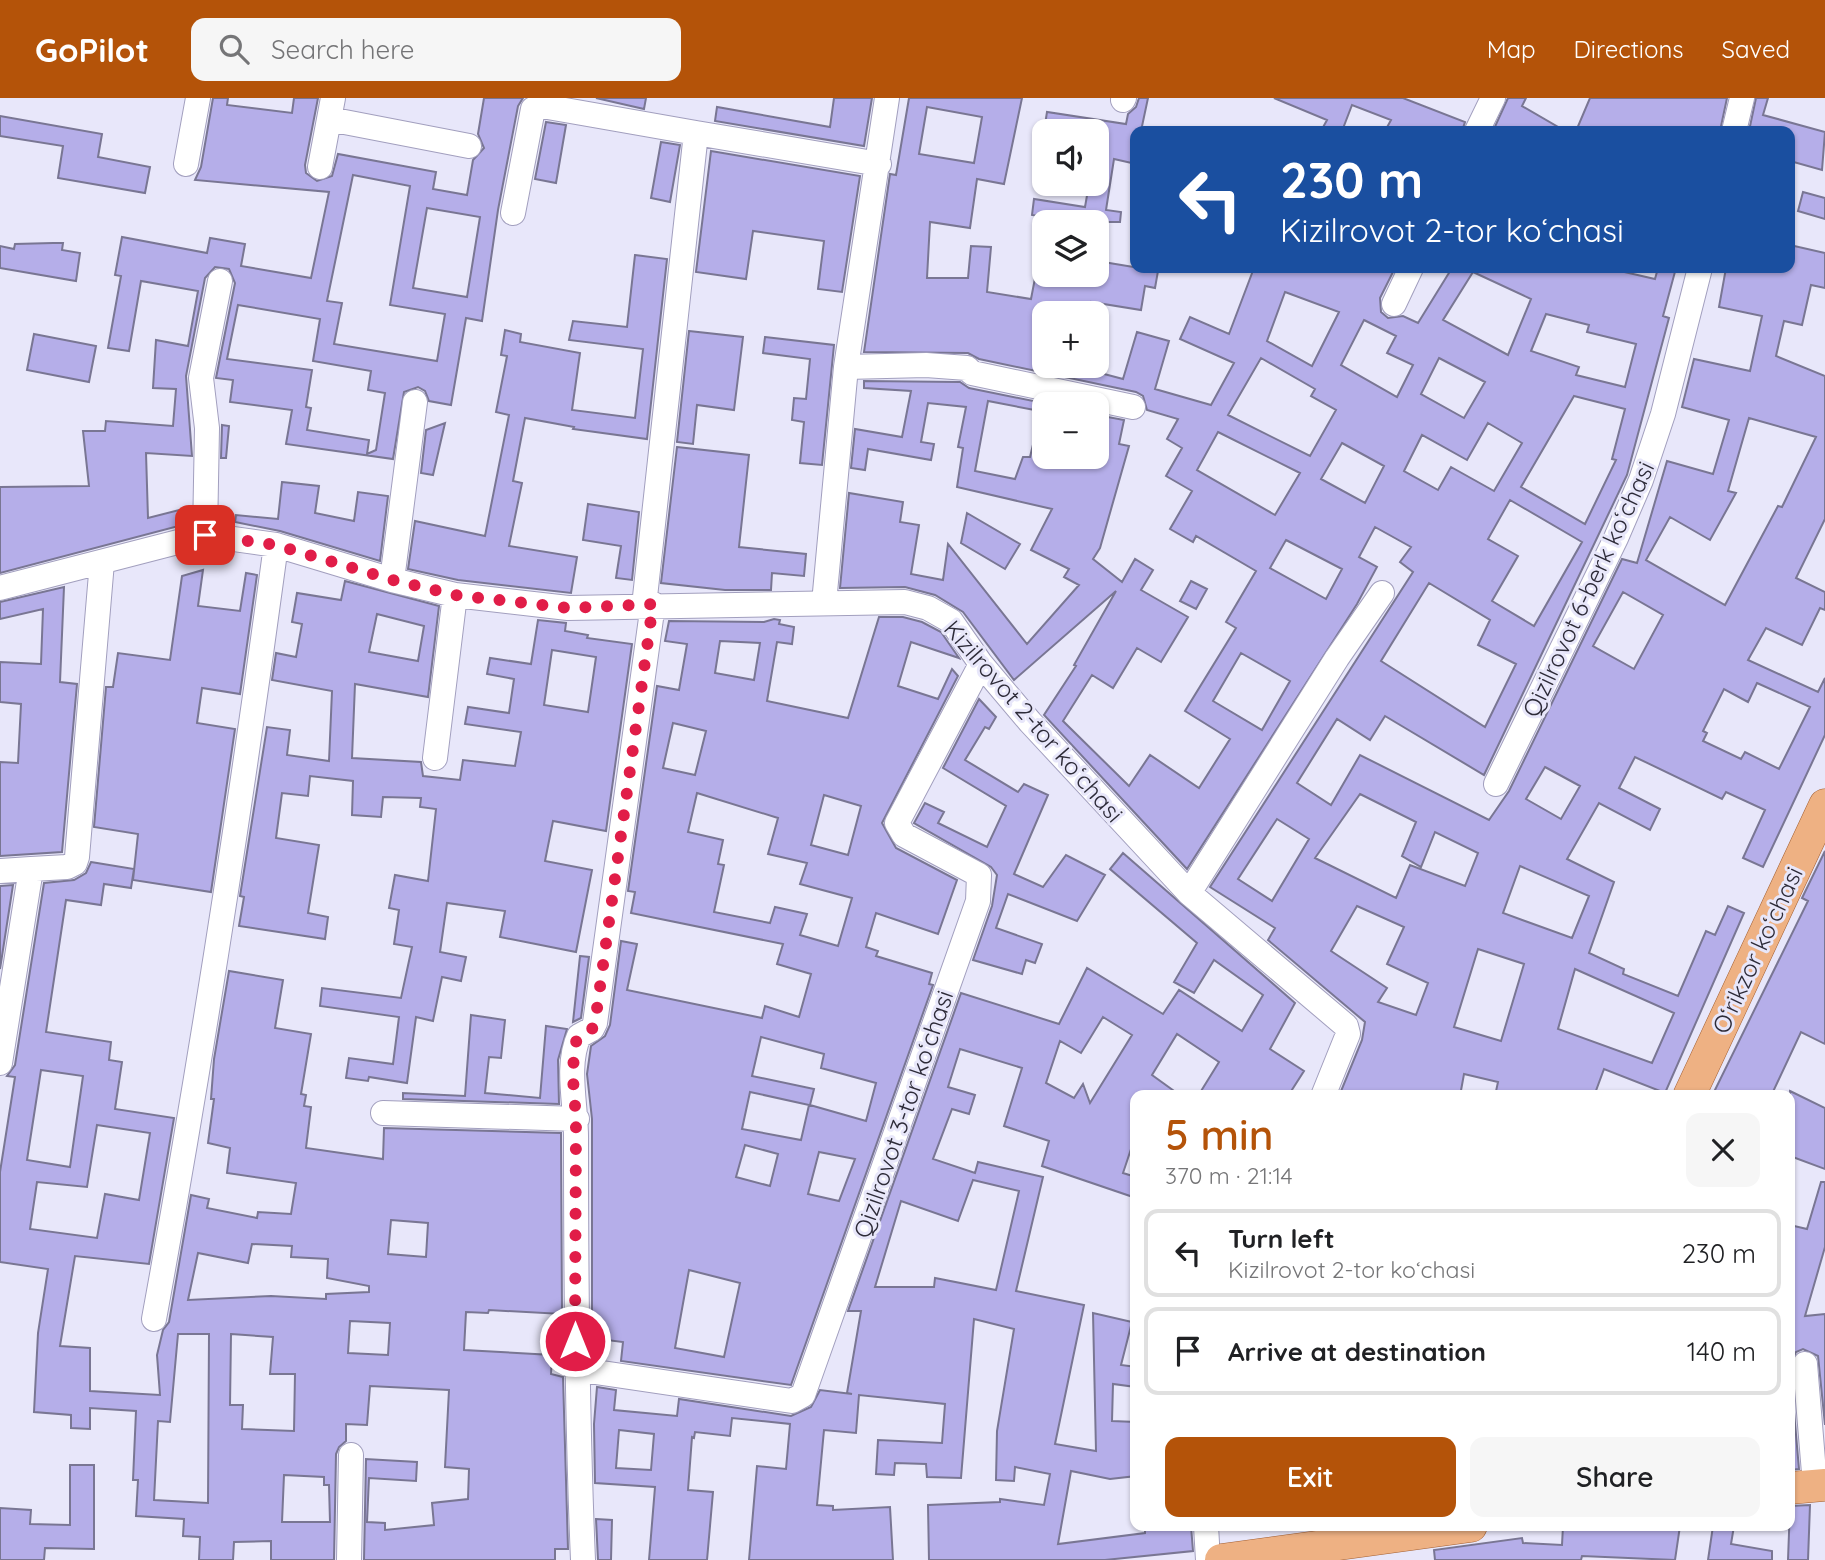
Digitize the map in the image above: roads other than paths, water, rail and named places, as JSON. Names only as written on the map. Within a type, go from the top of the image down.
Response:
[{"type":"main road","name":"Oʻrikzor koʻchasi","points":[[1692,1090],[1825,805]]},
{"type":"main road","points":[[1221,1560],[1434,1531]]},
{"type":"street","points":[[186,164],[198,98]]},
{"type":"street","points":[[824,603],[846,367],[887,98]]},
{"type":"street","points":[[1479,126],[1493,98]]},
{"type":"street","points":[[1735,126],[1742,98]]},
{"type":"street","points":[[513,212],[533,109],[542,106],[878,164]]},
{"type":"street","points":[[320,167],[331,108],[469,146]]},
{"type":"street","points":[[583,1560],[575,1369],[574,1046],[579,1036],[592,1029],[595,1023],[648,605],[696,133]]},
{"type":"street","points":[[1394,304],[1409,273]]},
{"type":"street","name":"Qizilrovot 6-berk koʻchasi","points":[[1496,784],[1616,538],[1641,480],[1663,414],[1699,273]]},
{"type":"street","points":[[205,535],[207,428],[201,378],[220,281]]},
{"type":"street","points":[[846,367],[926,365],[967,368],[972,373],[1133,407]]},
{"type":"street","points":[[393,580],[415,402]]},
{"type":"street","name":"Kizilrovot 2-tor koʻchasi","points":[[0,588],[205,535],[276,545],[393,580],[455,595],[568,608],[905,602],[928,608],[951,621],[981,664],[1030,722],[1189,893],[1346,1026],[1348,1034],[1325,1090]]},
{"type":"street","points":[[154,1319],[196,1089],[235,844],[276,545]]},
{"type":"street","points":[[0,871],[67,867],[75,863],[77,857],[102,562]]},
{"type":"street","points":[[1189,893],[1337,658],[1382,593]]},
{"type":"street","points":[[435,758],[455,595]]},
{"type":"street","name":"Qizilrovot 3-tor koʻchasi","points":[[575,1369],[792,1401],[803,1395],[978,901],[979,876],[904,835],[897,824],[981,664]]},
{"type":"street","points":[[0,1063],[32,869]]},
{"type":"street","points":[[383,1113],[576,1119]]},
{"type":"street","points":[[1805,1364],[1810,1486]]},
{"type":"street","points":[[349,1560],[352,1455]]},
{"type":"street","points":[[1206,1531],[1208,1560]]}]
